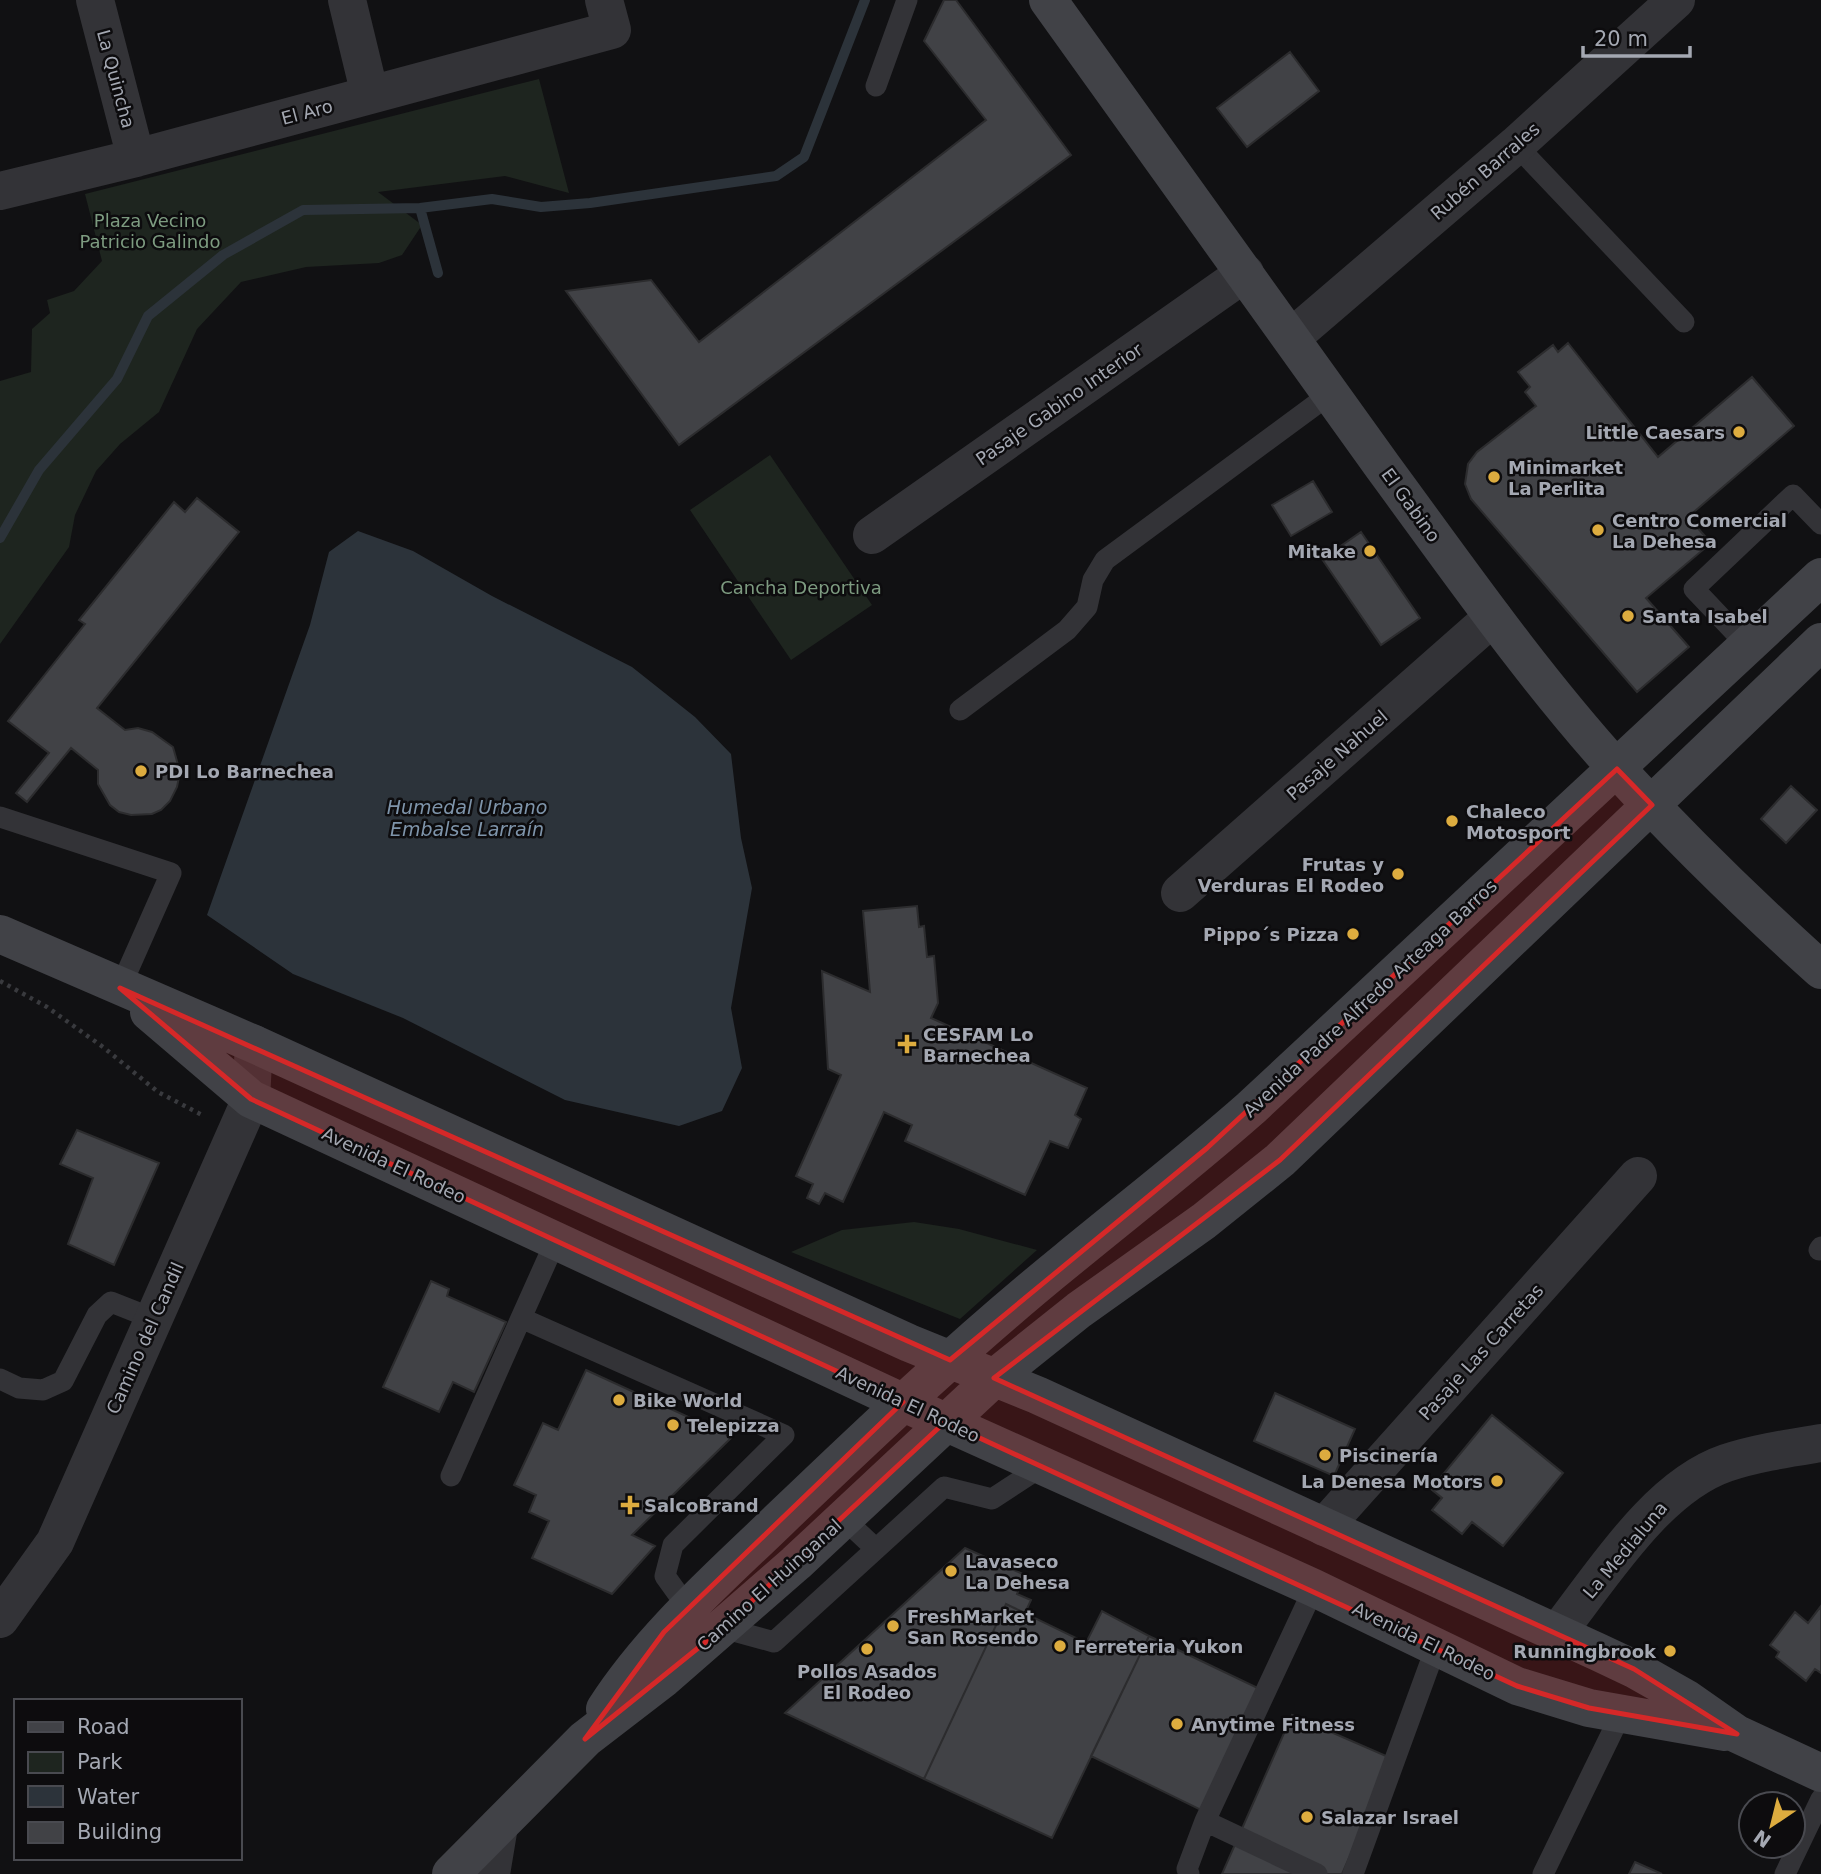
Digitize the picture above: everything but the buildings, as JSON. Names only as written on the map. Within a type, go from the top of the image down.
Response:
[{"type":"main road","name":"El Gabino","points":[[1048,0],[1330,394],[1493,617],[1565,709],[1617,769],[1709,865],[1821,970]]},
{"type":"main road","name":"Avenida Padre Alfredo Arteaga Barros","points":[[903,1402],[1067,1260],[1207,1147],[1821,577]]},
{"type":"main road","points":[[945,1422],[994,1377],[1079,1310],[1204,1221],[1280,1160],[1821,642]]},
{"type":"main road","name":"Avenida El Rodeo","points":[[0,934],[254,1044],[734,1265],[994,1377],[1557,1633],[1634,1669],[1687,1699],[1737,1734],[1821,1773]]},
{"type":"main road","name":"Avenida El Rodeo","points":[[120,988],[244,1116],[556,1240],[945,1422],[1314,1588],[1517,1686],[1558,1700],[1621,1714],[1737,1734]]},
{"type":"main road","name":"Camino El Huinganal","points":[[585,1739],[642,1659],[688,1608],[903,1402]]},
{"type":"main road","name":"Camino El Huinganal","points":[[451,1874],[585,1739],[663,1679],[723,1628],[945,1422]]},
{"type":"street","name":"La Quincha","points":[[95,0],[136,158]]},
{"type":"street","points":[[346,0],[370,95]]},
{"type":"street","name":"Rubén Barrales","points":[[1291,338],[1516,145],[1676,0]]},
{"type":"street","name":"El Aro","points":[[0,191],[136,158],[370,95],[608,15]]},
{"type":"street","name":"Pasaje Gabino Interior","points":[[872,535],[1245,273]]},
{"type":"street","name":"Pasaje Nahuel","points":[[1180,893],[1493,617]]},
{"type":"street","name":"Camino del Candil","points":[[0,1619],[55,1542],[244,1116],[254,1044]]},
{"type":"street","name":"Pasaje Las Carretas","points":[[1324,1527],[1637,1176]]},
{"type":"street","name":"La Medialuna","points":[[1557,1633],[1641,1526],[1688,1482],[1724,1464],[1821,1443]]},
{"type":"street","points":[[491,1874],[499,1826]]},
{"type":"lane","points":[[876,86],[907,0]]},
{"type":"lane","points":[[1516,145],[1684,322]]},
{"type":"lane","points":[[960,710],[1068,630],[1087,607],[1093,580],[1105,560],[1330,394]]},
{"type":"lane","points":[[1748,646],[1694,589],[1793,495],[1821,524]]},
{"type":"lane","points":[[0,817],[171,873],[120,988]]},
{"type":"lane","points":[[452,1476],[556,1240]]},
{"type":"lane","points":[[0,1380],[19,1388],[43,1390],[63,1381],[97,1315],[111,1302],[154,1319]]},
{"type":"lane","points":[[521,1318],[784,1434],[673,1545],[665,1576],[688,1608]]},
{"type":"lane","points":[[723,1628],[774,1642],[944,1487],[992,1499],[1044,1465]]},
{"type":"lane","points":[[843,1518],[876,1549]]},
{"type":"lane","points":[[1189,1874],[1187,1870],[1205,1821],[1314,1588]]},
{"type":"lane","points":[[1353,1874],[1436,1647]]},
{"type":"lane","points":[[1543,1874],[1621,1714]]},
{"type":"lane","points":[[1785,1874],[1821,1799]]},
{"type":"lane","points":[[1205,1821],[1317,1874]]},
{"type":"path","points":[[0,981],[47,1007],[103,1047],[158,1092],[244,1116]]},
{"type":"highlighted area","points":[[1617,769],[1652,805],[1280,1160],[994,1378],[1634,1669],[1737,1734],[1589,1708],[1517,1686],[945,1422],[723,1628],[585,1739],[664,1632],[903,1402],[251,1099],[120,988],[950,1360],[1207,1148]]},
{"type":"green space","name":"Plaza Vecino Patricio Galindo","points":[[539,79],[569,193],[505,176],[378,192],[422,225],[402,255],[379,263],[306,267],[241,282],[197,329],[159,412],[120,444],[96,471],[75,515],[69,547],[0,644],[0,381],[31,372],[32,329],[50,313],[47,300],[74,291],[102,261],[85,194]]},
{"type":"green space","name":"Cancha Deportiva","points":[[770,455],[872,605],[791,660],[690,510]]},
{"type":"green space","points":[[914,1222],[959,1229],[1037,1250],[960,1319],[791,1252],[842,1230]]},
{"type":"water","name":"Humedal Urbano Embalse Larraín","points":[[358,531],[413,551],[492,596],[632,667],[695,717],[731,754],[741,838],[752,888],[731,1008],[742,1068],[722,1111],[679,1126],[565,1100],[403,1018],[293,974],[207,915],[310,625],[329,552]]},
{"type":"waterway","points":[[0,538],[39,470],[117,379],[148,316],[223,255],[303,210],[420,208],[492,199],[541,207],[590,203],[776,176],[804,157],[865,0]]},
{"type":"waterway","points":[[420,208],[438,273]]},
{"type":"place","name":"Little Caesars","points":[[1739,432]]},
{"type":"place","name":"Minimarket La Perlita","points":[[1494,477]]},
{"type":"place","name":"Centro Comercial La Dehesa","points":[[1598,530]]},
{"type":"place","name":"Mitake","points":[[1370,551]]},
{"type":"place","name":"Santa Isabel","points":[[1628,616]]},
{"type":"place","name":"PDI Lo Barnechea","points":[[141,771]]},
{"type":"place","name":"Chaleco Motosport","points":[[1452,821]]},
{"type":"place","name":"Frutas y Verduras El Rodeo","points":[[1398,874]]},
{"type":"place","name":"Pippo´s Pizza","points":[[1353,934]]},
{"type":"place","name":"CESFAM Lo Barnechea","points":[[907,1044]]},
{"type":"place","name":"Bike World","points":[[619,1400]]},
{"type":"place","name":"Telepizza","points":[[673,1425]]},
{"type":"place","name":"Piscinería","points":[[1325,1455]]},
{"type":"place","name":"La Denesa Motors","points":[[1497,1481]]},
{"type":"place","name":"SalcoBrand","points":[[630,1505]]},
{"type":"place","name":"Lavaseco La Dehesa","points":[[951,1571]]},
{"type":"place","name":"FreshMarket San Rosendo","points":[[893,1626]]},
{"type":"place","name":"Ferreteria Yukon","points":[[1060,1646]]},
{"type":"place","name":"Pollos Asados El Rodeo","points":[[867,1649]]},
{"type":"place","name":"Runningbrook","points":[[1670,1651]]},
{"type":"place","name":"Anytime Fitness","points":[[1177,1724]]},
{"type":"place","name":"Salazar Israel","points":[[1307,1817]]}]
